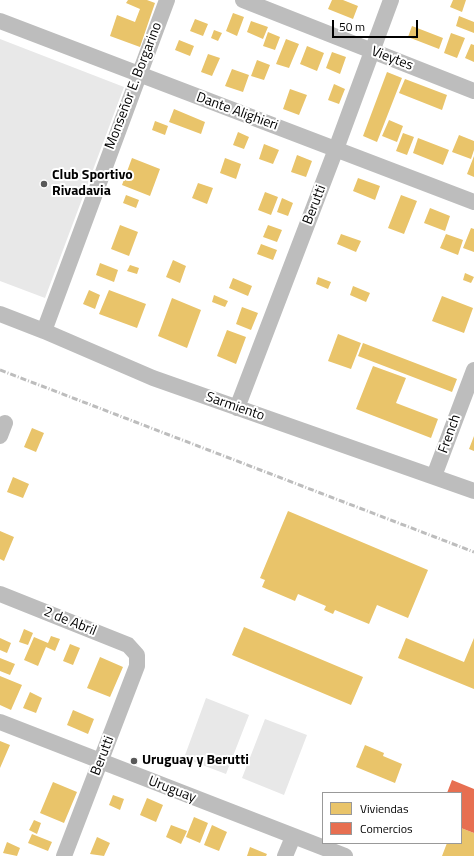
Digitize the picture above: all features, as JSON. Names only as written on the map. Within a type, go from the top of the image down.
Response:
[{"type":"street","name":"Monseñor E. Borgarino","points":[[44,331],[167,0]]},
{"type":"street","name":"Vieytes","points":[[243,0],[474,91]]},
{"type":"street","name":"Berutti","points":[[237,408],[391,0]]},
{"type":"street","name":"Dante Alighieri","points":[[0,21],[138,75],[474,202]]},
{"type":"street","name":"Sarmiento","points":[[0,314],[44,331],[153,378],[474,491]]},
{"type":"street","name":"French","points":[[434,476],[474,370]]},
{"type":"street","name":"2 de Abril","points":[[0,594],[128,645],[137,654]]},
{"type":"street","name":"Berutti","points":[[64,856],[137,666],[137,654]]},
{"type":"street","name":"Uruguay","points":[[0,722],[345,856]]},
{"type":"street","points":[[286,856],[293,836]]},
{"type":"shaded area","name":"Club Sportivo Rivadavia","points":[[0,39],[124,87],[45,298],[0,281]]},
{"type":"shaded area","points":[[206,698],[249,715],[226,774],[184,758]]},
{"type":"shaded area","points":[[265,719],[307,735],[284,795],[242,778]]},
{"type":"building: Viviendas","points":[[128,0],[147,0],[155,3],[140,47],[110,36],[117,15],[135,22],[140,9],[126,3]]},
{"type":"building: Viviendas","points":[[332,0],[343,0],[358,6],[353,19],[328,9]]},
{"type":"building: Viviendas","points":[[453,0],[466,0],[462,12],[450,7]]},
{"type":"building: Viviendas","points":[[233,13],[244,17],[237,36],[226,31]]},
{"type":"building: Viviendas","points":[[459,16],[474,22],[474,33],[456,26]]},
{"type":"building: Viviendas","points":[[195,19],[208,24],[203,36],[190,31]]},
{"type":"building: Viviendas","points":[[251,21],[268,27],[263,39],[247,32]]},
{"type":"building: Viviendas","points":[[412,26],[443,38],[439,49],[408,37]]},
{"type":"building: Viviendas","points":[[214,30],[222,33],[218,41],[211,38]]},
{"type":"building: Viviendas","points":[[268,32],[280,37],[275,50],[263,46]]},
{"type":"building: Viviendas","points":[[451,33],[465,38],[457,58],[444,53]]},
{"type":"building: Viviendas","points":[[286,39],[299,44],[289,68],[276,64]]},
{"type":"building: Viviendas","points":[[179,40],[194,46],[190,56],[175,50]]},
{"type":"building: Viviendas","points":[[471,44],[474,45],[474,62],[465,58]]},
{"type":"building: Viviendas","points":[[307,46],[324,53],[317,71],[300,64]]},
{"type":"building: Viviendas","points":[[332,52],[346,57],[340,74],[326,68]]},
{"type":"building: Viviendas","points":[[208,54],[220,58],[212,76],[201,72]]},
{"type":"building: Viviendas","points":[[257,60],[270,65],[264,80],[251,76]]},
{"type":"building: Viviendas","points":[[232,69],[249,75],[243,92],[225,86]]},
{"type":"building: Viviendas","points":[[387,72],[402,78],[377,142],[363,136]]},
{"type":"building: Viviendas","points":[[405,79],[447,95],[442,110],[399,93]]},
{"type":"building: Viviendas","points":[[334,84],[345,89],[339,104],[328,100]]},
{"type":"building: Viviendas","points":[[290,89],[307,95],[299,115],[283,109]]},
{"type":"building: Viviendas","points":[[174,109],[205,122],[201,134],[169,122]]},
{"type":"building: Viviendas","points":[[389,120],[403,126],[397,142],[382,136]]},
{"type":"building: Viviendas","points":[[155,121],[168,126],[165,135],[152,130]]},
{"type":"building: Viviendas","points":[[238,132],[249,137],[244,149],[233,145]]},
{"type":"building: Viviendas","points":[[403,133],[414,137],[407,155],[396,151]]},
{"type":"building: Viviendas","points":[[459,135],[474,141],[474,150],[471,159],[452,152]]},
{"type":"building: Viviendas","points":[[418,138],[449,150],[443,165],[413,153]]},
{"type":"building: Viviendas","points":[[264,144],[279,150],[273,164],[259,159]]},
{"type":"building: Viviendas","points":[[297,155],[312,161],[306,177],[291,172]]},
{"type":"building: Viviendas","points":[[474,156],[474,177],[467,174]]},
{"type":"building: Viviendas","points":[[132,158],[160,169],[150,196],[122,185]]},
{"type":"building: Viviendas","points":[[225,158],[241,164],[236,179],[220,173]]},
{"type":"building: Viviendas","points":[[358,178],[380,186],[375,200],[353,191]]},
{"type":"building: Viviendas","points":[[198,183],[213,188],[207,204],[192,198]]},
{"type":"building: Viviendas","points":[[265,192],[278,197],[271,215],[258,210]]},
{"type":"building: Viviendas","points":[[126,195],[139,200],[136,208],[123,203]]},
{"type":"building: Viviendas","points":[[401,195],[417,201],[404,234],[388,228]]},
{"type":"building: Viviendas","points":[[282,198],[293,203],[288,216],[277,212]]},
{"type":"building: Viviendas","points":[[430,208],[450,216],[445,231],[424,223]]},
{"type":"building: Viviendas","points":[[120,225],[138,232],[129,256],[111,249]]},
{"type":"building: Viviendas","points":[[268,225],[282,230],[277,242],[263,237]]},
{"type":"building: Viviendas","points":[[471,228],[474,229],[474,252],[463,248]]},
{"type":"building: Viviendas","points":[[341,234],[361,241],[356,252],[337,244]]},
{"type":"building: Viviendas","points":[[446,234],[463,240],[458,255],[440,248]]},
{"type":"building: Viviendas","points":[[261,244],[277,250],[273,260],[257,254]]},
{"type":"building: Viviendas","points":[[173,260],[186,266],[180,283],[166,277]]},
{"type":"building: Viviendas","points":[[100,263],[118,270],[114,282],[96,275]]},
{"type":"building: Viviendas","points":[[130,265],[139,268],[137,274],[127,271]]},
{"type":"building: Viviendas","points":[[465,273],[474,277],[471,283],[463,280]]},
{"type":"building: Viviendas","points":[[318,277],[331,282],[328,289],[316,284]]},
{"type":"building: Viviendas","points":[[233,278],[252,286],[248,296],[229,288]]},
{"type":"building: Viviendas","points":[[353,286],[370,293],[366,302],[350,295]]},
{"type":"building: Viviendas","points":[[89,290],[100,295],[95,309],[83,304]]},
{"type":"building: Viviendas","points":[[109,290],[146,304],[137,328],[99,314]]},
{"type":"building: Viviendas","points":[[214,295],[228,301],[225,307],[212,302]]},
{"type":"building: Viviendas","points":[[442,296],[473,308],[464,333],[432,321]]},
{"type":"building: Viviendas","points":[[172,298],[201,310],[187,348],[158,336]]},
{"type":"building: Viviendas","points":[[242,307],[258,313],[251,330],[236,324]]},
{"type":"building: Viviendas","points":[[227,330],[246,337],[236,364],[217,356]]},
{"type":"building: Viviendas","points":[[338,334],[361,343],[351,369],[328,361]]},
{"type":"building: Viviendas","points":[[363,343],[457,379],[452,392],[358,356]]},
{"type":"building: Viviendas","points":[[373,366],[406,378],[396,403],[438,419],[431,438],[356,409]]},
{"type":"building: Viviendas","points":[[32,428],[44,433],[36,452],[24,447]]},
{"type":"building: Viviendas","points":[[474,436],[474,451],[469,449]]},
{"type":"building: Viviendas","points":[[13,477],[29,484],[23,498],[7,492]]},
{"type":"building: Viviendas","points":[[288,511],[428,570],[408,618],[377,605],[369,624],[335,610],[333,614],[324,610],[326,606],[298,594],[295,601],[262,587],[265,580],[260,578]]},
{"type":"building: Viviendas","points":[[0,531],[14,537],[4,561],[0,559]]},
{"type":"building: Viviendas","points":[[244,627],[363,677],[351,705],[232,655]]},
{"type":"building: Viviendas","points":[[24,629],[33,633],[28,645],[19,642]]},
{"type":"building: Viviendas","points":[[51,636],[60,639],[55,651],[46,647],[38,666],[24,660],[34,637],[48,643]]},
{"type":"building: Viviendas","points":[[0,638],[11,643],[7,653],[0,650]]},
{"type":"building: Viviendas","points":[[406,638],[464,662],[474,638],[474,689],[398,658]]},
{"type":"building: Viviendas","points":[[70,644],[80,648],[73,665],[63,661]]},
{"type":"building: Viviendas","points":[[100,657],[123,667],[110,697],[87,688]]},
{"type":"building: Viviendas","points":[[0,658],[15,664],[10,675],[0,671]]},
{"type":"building: Viviendas","points":[[0,676],[22,685],[11,710],[0,705]]},
{"type":"building: Viviendas","points":[[30,692],[42,698],[36,713],[23,708]]},
{"type":"building: Viviendas","points":[[73,710],[94,719],[88,734],[67,725]]},
{"type":"building: Viviendas","points":[[0,741],[10,745],[0,768]]},
{"type":"building: Viviendas","points":[[365,745],[384,753],[383,756],[402,764],[395,783],[356,767]]},
{"type":"building: Viviendas","points":[[53,782],[77,792],[64,823],[40,813]]},
{"type":"building: Viviendas","points":[[113,795],[124,799],[120,810],[109,805]]},
{"type":"building: Viviendas","points":[[147,798],[163,805],[156,822],[140,815]]},
{"type":"building: Viviendas","points":[[194,817],[208,823],[200,843],[186,837]]},
{"type":"building: Viviendas","points":[[34,820],[41,823],[37,834],[29,830]]},
{"type":"building: Viviendas","points":[[171,825],[187,831],[181,844],[166,837]]},
{"type":"building: Viviendas","points":[[212,825],[227,832],[219,851],[204,845]]},
{"type":"building: Viviendas","points":[[462,828],[474,833],[474,856],[442,856],[447,844],[462,844]]},
{"type":"building: Viviendas","points":[[32,834],[52,842],[48,851],[28,843]]},
{"type":"building: Viviendas","points":[[97,837],[110,843],[104,856],[90,854]]},
{"type":"building: Viviendas","points":[[7,842],[20,848],[17,856],[3,853]]},
{"type":"building: Viviendas","points":[[250,847],[267,854],[266,856],[247,856]]},
{"type":"building: Comercios","points":[[452,780],[474,789],[474,833],[462,828],[462,792],[447,792]]},
{"type":"railway","points":[[0,370],[474,552]]},
{"type":"place","name":"Club Sportivo Rivadavia","points":[[44,184]]},
{"type":"place","name":"Uruguay y Berutti","points":[[134,761]]}]
